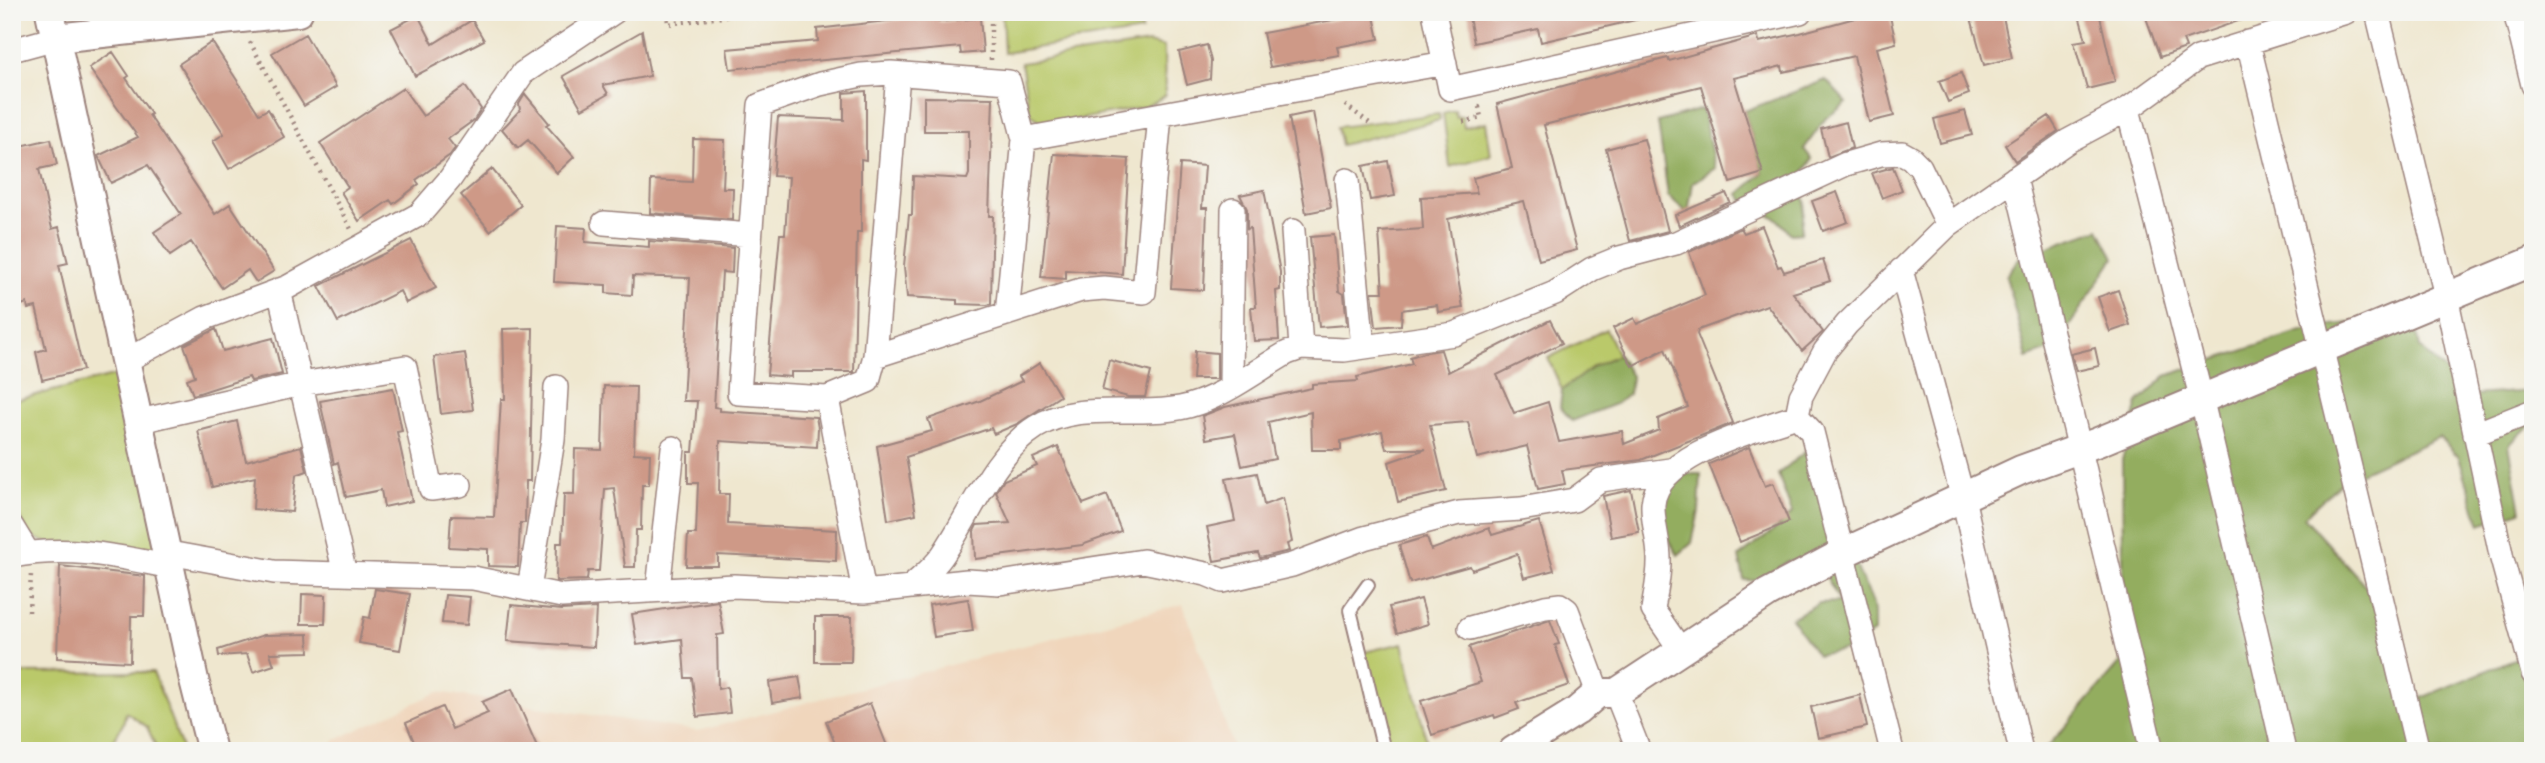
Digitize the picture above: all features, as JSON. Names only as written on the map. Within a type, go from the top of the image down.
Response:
[{"type":"street","points":[[12,50],[53,25],[237,18],[298,12]]},
{"type":"street","points":[[127,360],[205,317],[279,290],[421,214],[450,179],[523,73],[614,12]]},
{"type":"street","points":[[1434,12],[1450,89],[1790,13]]},
{"type":"street","points":[[1797,416],[1801,396],[1825,351],[1846,324],[1948,225],[2075,137],[2128,109],[2198,58],[2346,12]]},
{"type":"street","points":[[2377,12],[2446,296],[2502,559],[2533,673]]},
{"type":"street","points":[[2515,12],[2533,85]]},
{"type":"street","points":[[53,25],[194,680],[212,751]]},
{"type":"street","points":[[2248,42],[2418,751]]},
{"type":"street","points":[[1024,139],[1445,63]]},
{"type":"street","points":[[898,74],[875,356],[868,380],[827,398],[739,393],[760,105],[820,84],[861,75],[898,74],[1009,82],[1024,139],[1007,314]]},
{"type":"street","points":[[2128,109],[2201,397],[2284,751]]},
{"type":"street","points":[[875,356],[1081,290],[1104,288],[1144,292],[1160,115]]},
{"type":"street","points":[[911,587],[940,559],[980,493],[1011,450],[1034,428],[1065,413],[1156,411],[1198,403],[1287,353],[1301,348],[1363,347],[1454,334],[1555,293],[1592,269],[1619,258],[1676,243],[1846,164],[1881,154],[1902,153],[1920,167],[1948,225]]},
{"type":"street","points":[[2015,178],[2082,449],[2152,751]]},
{"type":"street","points":[[1347,180],[1363,347]]},
{"type":"street","points":[[1231,384],[1233,210]]},
{"type":"street","points":[[604,223],[750,234]]},
{"type":"street","points":[[1293,231],[1301,348]]},
{"type":"street","points":[[1513,751],[1768,593],[1841,554],[2021,470],[2082,449],[2201,397],[2533,261]]},
{"type":"street","points":[[1901,271],[1963,498],[2021,751]]},
{"type":"street","points":[[279,290],[345,574]]},
{"type":"street","points":[[140,421],[301,384],[405,367],[430,489],[460,485]]},
{"type":"street","points":[[529,589],[554,440],[556,387]]},
{"type":"street","points":[[827,398],[863,592]]},
{"type":"street","points":[[2475,434],[2533,411]]},
{"type":"street","points":[[12,527],[24,553],[82,550],[274,572],[472,578],[562,596],[734,586],[863,592],[967,581],[1000,583],[1143,561],[1206,574],[1223,581],[1292,565],[1364,538],[1459,513],[1521,509],[1574,500],[1601,480],[1670,470],[1694,455],[1797,416]]},
{"type":"street","points":[[1797,416],[1812,432],[1892,751]]},
{"type":"street","points":[[658,590],[673,448]]},
{"type":"street","points":[[1670,470],[1653,503],[1659,561],[1653,610],[1680,649]]},
{"type":"street","points":[[1471,628],[1560,605],[1567,610],[1607,693],[1639,751]]},
{"type":"lane","points":[[1368,585],[1350,610],[1384,751]]},
{"type":"path","points":[[667,12],[668,24],[760,12]]},
{"type":"path","points":[[990,80],[991,12]]},
{"type":"path","points":[[237,18],[361,248]]},
{"type":"path","points":[[24,553],[29,612]]},
{"type":"shaded area","points":[[1183,604],[1235,751],[336,751],[333,741],[438,692],[698,731]]},
{"type":"green space","points":[[1002,12],[1141,12],[1142,31],[1004,53]]},
{"type":"green space","points":[[1148,43],[1164,47],[1165,96],[1145,107],[1047,125],[1030,114],[1021,63]]},
{"type":"green space","points":[[1826,80],[1847,103],[1826,118],[1804,149],[1812,159],[1799,179],[1805,202],[1801,233],[1791,234],[1776,218],[1747,204],[1739,194],[1763,173],[1744,111]]},
{"type":"green space","points":[[1702,109],[1715,168],[1693,183],[1688,213],[1668,196],[1658,122]]},
{"type":"green space","points":[[1455,110],[1456,117],[1462,116],[1464,127],[1486,122],[1491,155],[1450,167],[1443,113]]},
{"type":"green space","points":[[1439,114],[1440,120],[1341,145],[1337,127]]},
{"type":"green space","points":[[2099,229],[2114,258],[2055,348],[2027,358],[2006,276],[2020,257]]},
{"type":"green space","points":[[2414,316],[2420,348],[2471,395],[2533,391],[2533,422],[2509,445],[2521,511],[2480,524],[2459,457],[2439,437],[2341,482],[2304,517],[2366,586],[2419,699],[2533,651],[2533,751],[2044,751],[2124,659],[2122,460],[2138,403],[2166,376],[2314,327]]},
{"type":"green space","points":[[1606,329],[1618,355],[1594,366],[1562,390],[1548,358]]},
{"type":"green space","points":[[1618,355],[1631,376],[1629,394],[1615,404],[1572,421],[1560,407],[1562,390],[1594,366]]},
{"type":"green space","points":[[129,372],[169,553],[132,549],[65,550],[30,536],[12,503],[12,401]]},
{"type":"green space","points":[[1812,446],[1836,472],[1845,501],[1851,548],[1874,609],[1874,632],[1850,649],[1817,655],[1791,618],[1819,603],[1840,602],[1817,560],[1788,561],[1762,581],[1744,580],[1739,557],[1781,525],[1792,513],[1778,474]]},
{"type":"green space","points":[[1684,474],[1701,474],[1699,511],[1692,543],[1678,555],[1662,530],[1664,494]]},
{"type":"green space","points":[[1403,643],[1429,751],[1387,751],[1360,653]]},
{"type":"green space","points":[[153,672],[183,751],[158,751],[147,727],[126,712],[123,724],[112,743],[70,751],[12,751],[12,673]]},
{"type":"building","points":[[1348,12],[1373,12],[1379,39],[1337,47],[1339,55],[1270,67],[1263,33],[1349,17]]},
{"type":"building","points":[[1468,12],[1643,12],[1644,18],[1541,42],[1538,29],[1474,43]]},
{"type":"building","points":[[1877,12],[1889,12],[1896,43],[1877,48],[1894,116],[1869,122],[1854,56],[1783,72],[1782,66],[1734,78],[1763,173],[1730,183],[1701,86],[1544,125],[1577,250],[1539,260],[1524,201],[1448,219],[1463,308],[1438,312],[1437,305],[1402,310],[1401,325],[1376,327],[1372,292],[1383,292],[1379,232],[1423,229],[1421,197],[1477,193],[1473,178],[1512,168],[1497,104],[1758,36],[1759,42]]},
{"type":"building","points":[[2002,12],[2012,58],[1984,65],[1971,18]]},
{"type":"building","points":[[2078,12],[2099,12],[2115,82],[2087,89],[2074,42],[2086,40]]},
{"type":"building","points":[[2144,12],[2255,12],[2256,15],[2183,40],[2186,48],[2160,57]]},
{"type":"building","points":[[418,15],[433,44],[472,20],[484,40],[415,76],[391,29]]},
{"type":"building","points":[[939,15],[939,22],[980,18],[983,52],[961,54],[960,47],[730,69],[727,49],[818,41],[817,29]]},
{"type":"building","points":[[642,31],[650,76],[603,85],[608,94],[582,109],[563,76]]},
{"type":"building","points":[[305,34],[336,87],[304,106],[272,53]]},
{"type":"building","points":[[212,42],[259,114],[268,109],[284,137],[229,169],[213,141],[224,134],[179,64]]},
{"type":"building","points":[[1207,45],[1211,61],[1210,79],[1187,85],[1179,52]]},
{"type":"building","points":[[113,52],[129,76],[126,78],[151,114],[149,115],[215,214],[230,204],[274,271],[256,282],[248,270],[222,288],[191,242],[170,256],[154,232],[181,214],[148,165],[111,183],[98,156],[138,137],[89,68]]},
{"type":"building","points":[[1961,73],[1969,94],[1948,102],[1939,81]]},
{"type":"building","points":[[465,86],[481,109],[474,120],[448,139],[455,148],[450,155],[416,180],[419,184],[393,204],[390,200],[359,221],[341,192],[348,187],[320,143],[403,88],[423,116]]},
{"type":"building","points":[[866,91],[866,160],[861,159],[861,232],[857,232],[854,372],[791,372],[791,377],[767,375],[780,234],[785,234],[789,177],[773,176],[778,117],[844,120],[844,93]]},
{"type":"building","points":[[525,94],[549,123],[546,125],[574,157],[557,173],[528,140],[518,148],[502,129],[520,110],[519,104]]},
{"type":"building","points":[[924,97],[993,98],[989,216],[993,216],[991,304],[957,304],[957,300],[907,297],[904,266],[909,215],[912,215],[913,176],[967,179],[969,174],[969,131],[924,131]]},
{"type":"building","points":[[1965,111],[1972,135],[1940,143],[1934,119]]},
{"type":"building","points":[[1313,112],[1331,208],[1306,213],[1289,117]]},
{"type":"building","points":[[2049,116],[2058,131],[2015,161],[2005,145]]},
{"type":"building","points":[[1846,122],[1852,148],[1828,157],[1821,129]]},
{"type":"building","points":[[51,139],[57,165],[39,169],[52,229],[59,227],[68,263],[59,265],[83,370],[42,380],[36,352],[46,349],[36,307],[28,309],[27,303],[12,308],[12,210],[19,209],[12,179],[12,148]]},
{"type":"building","points":[[693,139],[725,140],[723,188],[733,188],[732,220],[650,213],[651,180],[692,182]]},
{"type":"building","points":[[1644,139],[1668,231],[1630,241],[1606,149]]},
{"type":"building","points":[[1054,154],[1129,159],[1122,274],[1066,270],[1066,279],[1041,277]]},
{"type":"building","points":[[1388,161],[1395,196],[1370,200],[1363,166]]},
{"type":"building","points":[[1180,164],[1205,166],[1202,208],[1207,208],[1204,290],[1171,288]]},
{"type":"building","points":[[1893,167],[1902,190],[1882,198],[1872,173]]},
{"type":"building","points":[[492,169],[521,205],[490,231],[461,195]]},
{"type":"building","points":[[1264,190],[1280,272],[1280,290],[1276,291],[1279,340],[1254,341],[1251,307],[1256,307],[1250,228],[1247,229],[1247,209],[1240,195]]},
{"type":"building","points":[[1837,192],[1848,222],[1823,231],[1812,201]]},
{"type":"building","points":[[1726,193],[1730,202],[1679,226],[1675,215]]},
{"type":"building","points":[[557,226],[586,228],[585,242],[649,247],[649,241],[733,248],[732,273],[722,272],[714,407],[720,408],[720,411],[816,417],[818,428],[817,447],[720,441],[719,494],[729,494],[728,524],[837,530],[836,561],[718,555],[718,566],[686,566],[688,534],[696,534],[698,483],[688,483],[688,452],[693,452],[697,401],[683,401],[690,278],[633,276],[632,295],[606,293],[606,285],[554,282]]},
{"type":"building","points":[[1762,226],[1778,267],[1781,266],[1784,272],[1823,260],[1830,281],[1793,293],[1823,332],[1802,351],[1767,305],[1698,330],[1697,334],[1733,423],[1641,460],[1562,470],[1565,484],[1538,489],[1527,446],[1477,458],[1468,422],[1430,425],[1446,491],[1398,502],[1389,462],[1426,449],[1386,449],[1382,431],[1341,441],[1341,450],[1312,450],[1311,412],[1268,422],[1275,459],[1242,466],[1235,434],[1206,439],[1202,416],[1225,407],[1312,388],[1312,384],[1358,381],[1357,377],[1412,364],[1410,357],[1427,352],[1441,350],[1448,372],[1550,320],[1562,343],[1497,375],[1514,413],[1548,402],[1559,442],[1622,431],[1624,444],[1659,430],[1658,419],[1688,407],[1665,349],[1632,366],[1613,328],[1634,318],[1637,324],[1705,295],[1689,252],[1741,228],[1744,233]]},
{"type":"building","points":[[1334,235],[1339,291],[1344,294],[1347,325],[1319,327],[1310,237]]},
{"type":"building","points":[[411,240],[436,288],[406,303],[400,291],[338,322],[319,286]]},
{"type":"building","points":[[2118,290],[2130,325],[2110,332],[2098,297]]},
{"type":"building","points":[[533,328],[530,481],[526,481],[525,523],[520,523],[518,567],[488,566],[488,549],[449,547],[451,516],[494,517],[501,399],[505,399],[503,329]]},
{"type":"building","points":[[216,329],[223,351],[273,338],[282,374],[251,381],[249,377],[193,395],[187,379],[195,376],[184,345]]},
{"type":"building","points":[[2095,348],[2099,366],[2076,371],[2071,354]]},
{"type":"building","points":[[1195,351],[1217,353],[1217,379],[1193,379]]},
{"type":"building","points":[[465,353],[473,410],[441,414],[434,357]]},
{"type":"building","points":[[1109,360],[1151,372],[1145,397],[1128,397],[1102,390]]},
{"type":"building","points":[[1040,363],[1060,396],[1017,424],[994,434],[991,428],[906,457],[916,514],[888,520],[877,446],[932,431],[928,419],[980,401],[1022,381],[1019,376]]},
{"type":"building","points":[[604,386],[636,387],[634,453],[650,454],[649,485],[642,485],[641,530],[636,530],[635,567],[625,567],[614,488],[605,489],[599,571],[588,571],[587,580],[556,581],[557,543],[562,543],[564,494],[574,494],[575,449],[602,450]]},
{"type":"building","points":[[393,388],[402,431],[397,432],[412,501],[384,507],[381,490],[346,497],[338,462],[334,464],[320,401]]},
{"type":"building","points":[[237,421],[246,461],[301,446],[307,471],[296,475],[292,512],[253,509],[255,477],[212,487],[198,431]]},
{"type":"building","points":[[1058,447],[1083,504],[1107,495],[1121,531],[1082,545],[975,559],[974,531],[977,525],[1010,523],[996,492],[1004,480],[1037,466],[1033,458]]},
{"type":"building","points":[[1749,447],[1765,486],[1773,483],[1789,522],[1740,542],[1709,464]]},
{"type":"building","points":[[1257,473],[1264,505],[1283,498],[1292,542],[1287,544],[1289,551],[1260,558],[1258,553],[1214,561],[1207,527],[1235,521],[1226,479]]},
{"type":"building","points":[[1631,490],[1639,532],[1611,537],[1603,496]]},
{"type":"building","points":[[1539,521],[1554,570],[1524,578],[1517,554],[1472,570],[1470,566],[1410,583],[1399,545],[1427,537],[1431,550],[1489,528],[1492,535]]},
{"type":"building","points":[[60,566],[145,576],[144,616],[131,616],[130,662],[57,658]]},
{"type":"building","points":[[375,589],[410,594],[400,650],[359,643],[364,617],[370,618]]},
{"type":"building","points":[[302,594],[326,595],[325,624],[301,624]]},
{"type":"building","points":[[445,595],[470,597],[467,625],[442,623]]},
{"type":"building","points":[[968,599],[973,631],[934,637],[929,605]]},
{"type":"building","points":[[1421,599],[1428,624],[1397,633],[1389,607]]},
{"type":"building","points":[[718,601],[724,634],[717,635],[718,689],[727,687],[730,713],[697,717],[692,678],[685,678],[682,639],[637,645],[632,614]]},
{"type":"building","points":[[511,605],[562,610],[596,608],[594,647],[507,641]]},
{"type":"building","points":[[815,617],[852,617],[851,662],[815,662]]},
{"type":"building","points":[[1550,620],[1559,644],[1555,645],[1569,685],[1516,703],[1519,709],[1495,718],[1494,715],[1432,735],[1421,701],[1481,682],[1469,647]]},
{"type":"building","points":[[308,634],[309,652],[270,653],[274,665],[253,672],[247,654],[219,656],[218,650],[264,635]]},
{"type":"building","points":[[799,677],[803,698],[772,703],[769,682]]},
{"type":"building","points":[[512,689],[539,751],[418,751],[406,723],[442,707],[452,729],[488,713],[482,702]]},
{"type":"building","points":[[1860,695],[1867,727],[1818,738],[1811,707]]},
{"type":"building","points":[[870,703],[889,751],[838,751],[826,721]]}]
